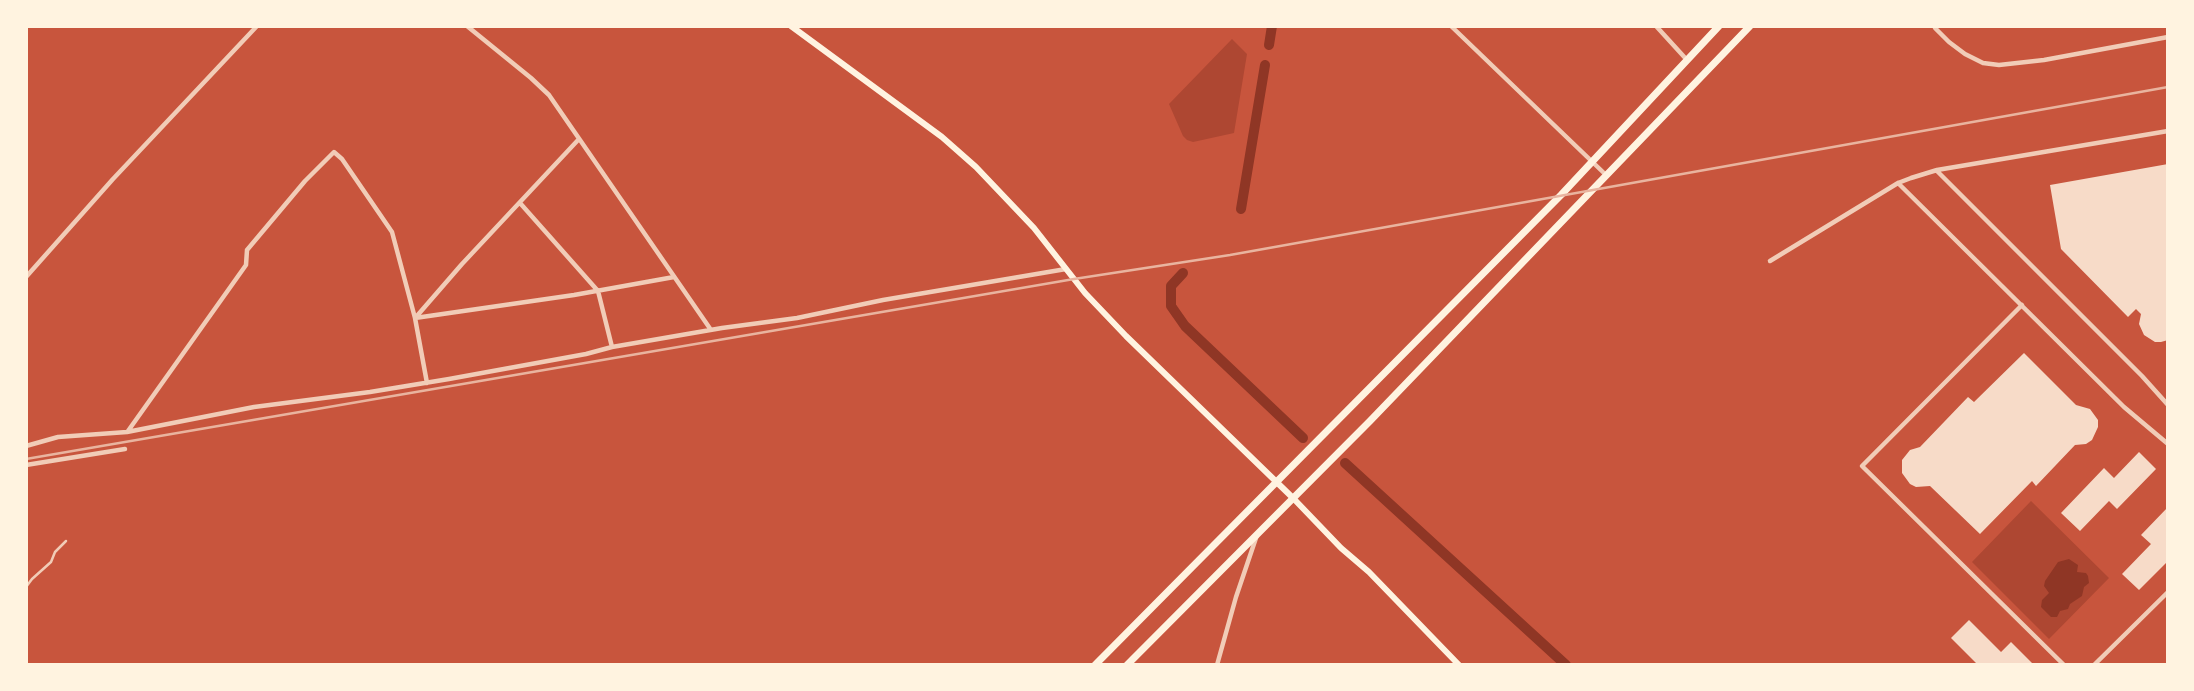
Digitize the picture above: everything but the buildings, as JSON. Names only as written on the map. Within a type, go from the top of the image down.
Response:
[{"type":"main road","points":[[791,26],[942,137],[976,167],[1034,228],[1085,293],[1126,336],[1293,498],[1459,665]]},
{"type":"main road","points":[[1095,665],[1551,205],[1719,26]]},
{"type":"main road","points":[[1126,665],[1293,498],[1750,26]]},
{"type":"street","points":[[26,278],[113,179],[257,26]]},
{"type":"street","points":[[467,26],[539,85],[555,103],[711,330]]},
{"type":"street","points":[[1451,26],[1606,174]]},
{"type":"street","points":[[1656,26],[1687,60]]},
{"type":"street","points":[[1935,27],[1965,54],[1999,65],[2044,60],[2168,37]]},
{"type":"street","points":[[1770,261],[1898,183],[1937,170],[2168,131]]},
{"type":"street","points":[[415,318],[579,139]]},
{"type":"street","points":[[127,432],[246,265],[247,250],[305,181],[334,152],[342,159],[391,232],[415,318],[427,383]]},
{"type":"street","points":[[1937,170],[2168,405]]},
{"type":"street","points":[[1898,183],[2123,407],[2168,444]]},
{"type":"street","points":[[520,203],[598,291],[612,347]]},
{"type":"street","points":[[26,446],[58,437],[127,432],[254,407],[427,383],[612,347],[797,318],[883,300],[1066,269]]},
{"type":"street","points":[[415,318],[674,277]]},
{"type":"street","points":[[2022,305],[1861,466],[2064,665]]},
{"type":"street","points":[[26,466],[125,449]]},
{"type":"street","points":[[1217,665],[1258,532]]},
{"type":"street","points":[[2094,665],[2168,592]]},
{"type":"lane","points":[[26,587],[51,562],[55,552],[66,541]]},
{"type":"shaded area","points":[[1232,39],[1247,54],[1234,133],[1193,142],[1187,140],[1169,104]]},
{"type":"shaded area","points":[[2031,501],[2109,578],[2049,639],[1972,562]]},
{"type":"shaded area","points":[[2069,559],[2078,565],[2077,572],[2086,573],[2089,583],[2084,587],[2082,596],[2070,604],[2068,609],[2060,611],[2057,617],[2051,617],[2041,607],[2042,600],[2049,593],[2044,586],[2045,581],[2058,562]]},
{"type":"waterway","points":[[1269,45],[1272,26]]},
{"type":"waterway","points":[[1241,209],[1265,65]]},
{"type":"waterway","points":[[1183,273],[1171,286],[1171,306],[1185,326],[1303,438]]},
{"type":"waterway","points":[[1345,463],[1566,665]]},
{"type":"railway","points":[[26,459],[1074,279],[1230,255],[2168,87]]}]
